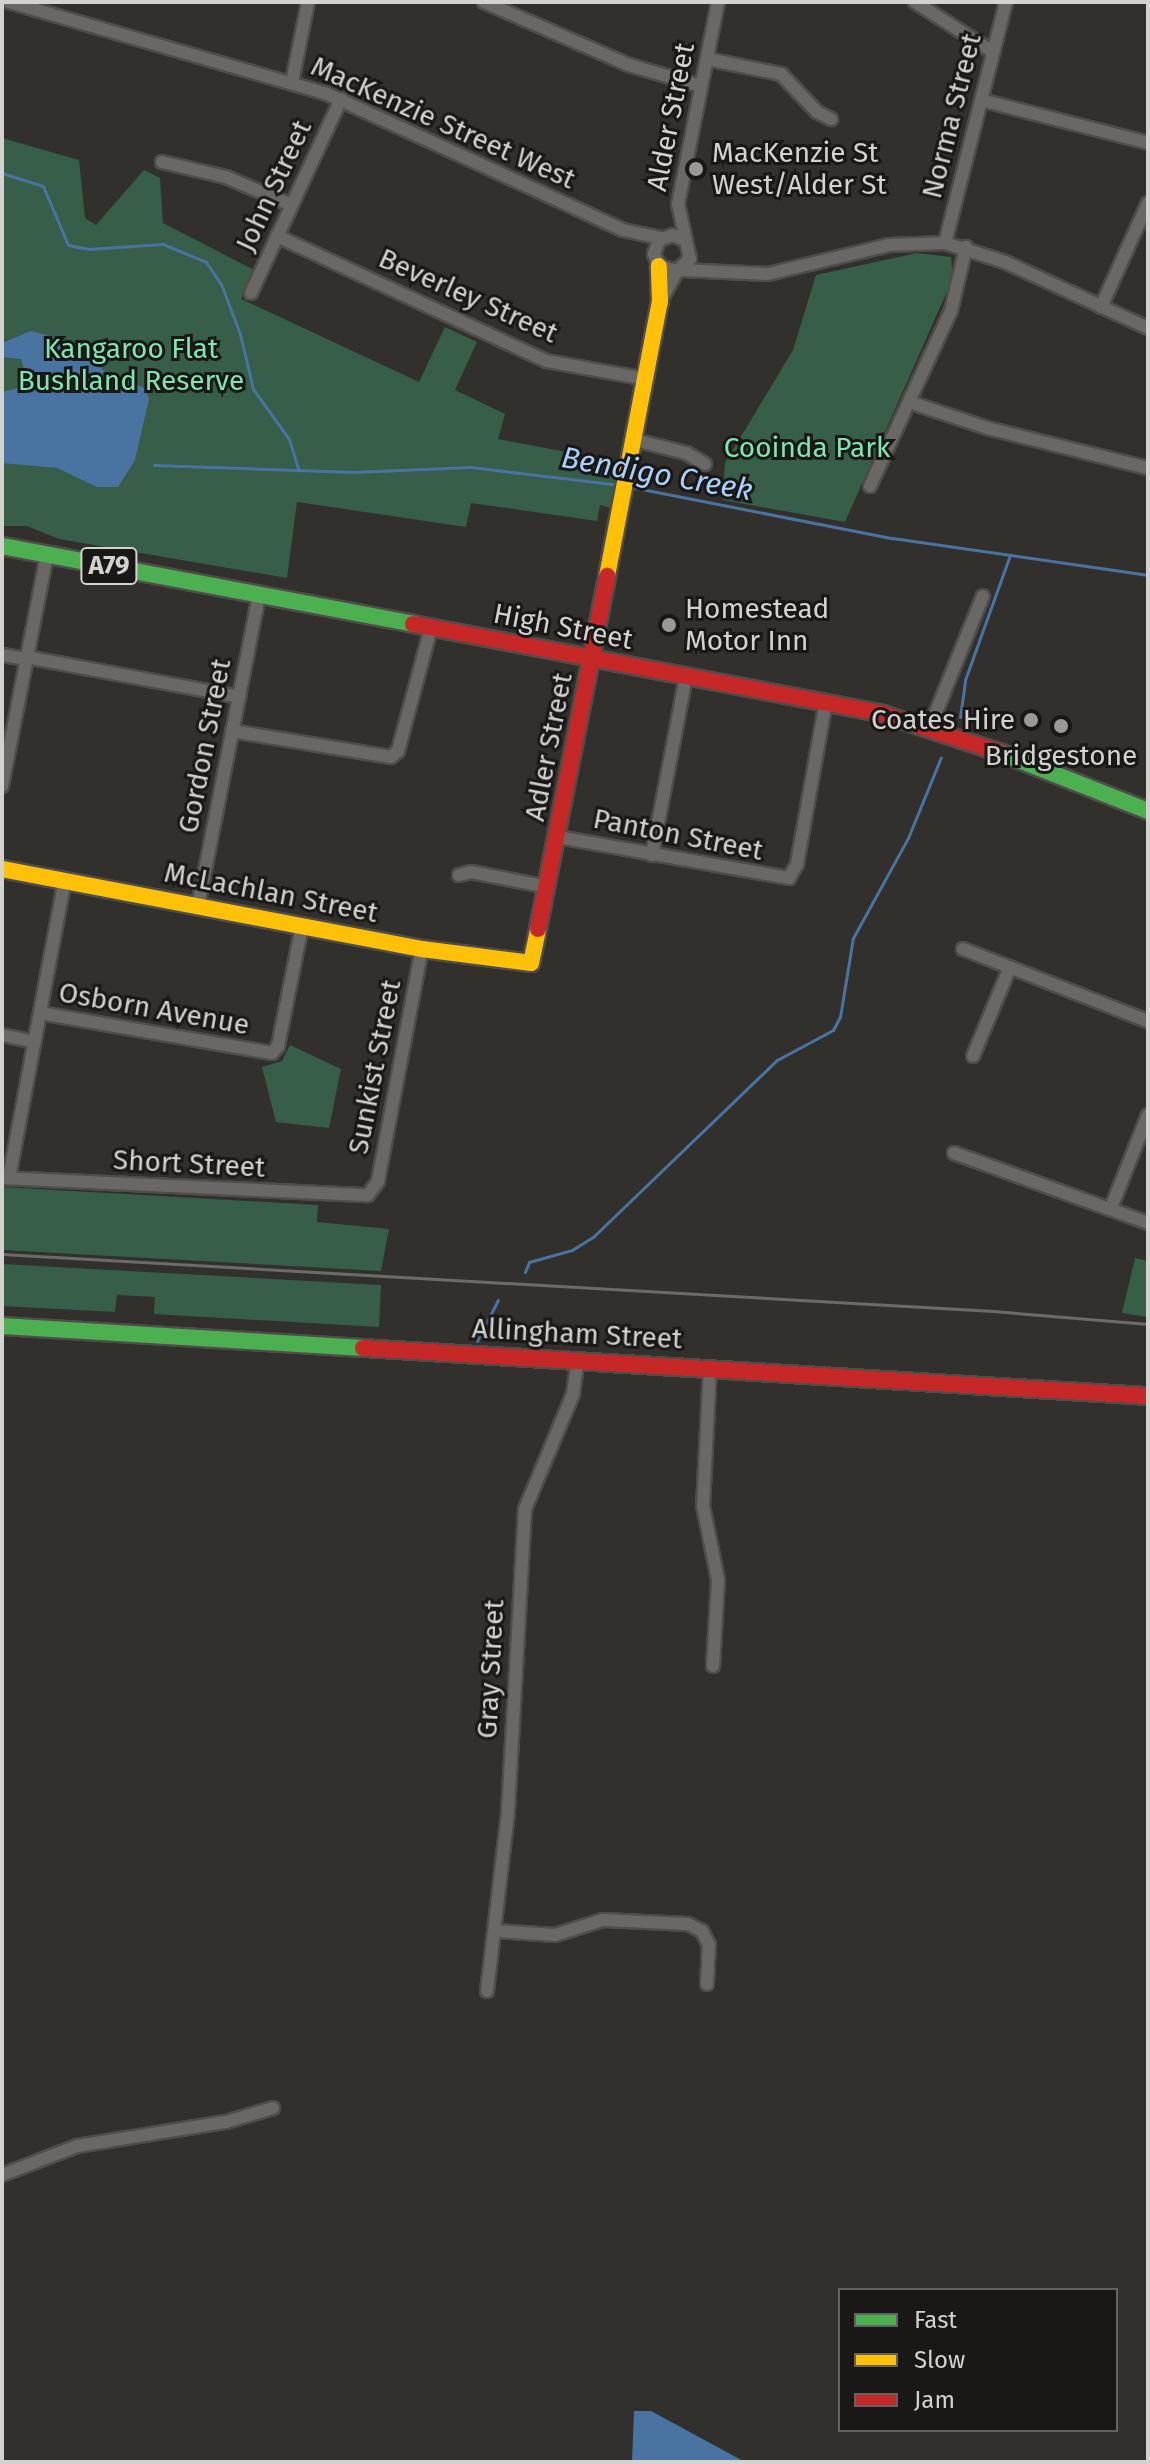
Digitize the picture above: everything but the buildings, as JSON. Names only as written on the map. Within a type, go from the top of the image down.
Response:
[{"type":"main road","name":"Adler Street","points":[[530,964],[593,659],[660,302],[656,260]]},
{"type":"main road","name":"High Street","points":[[2,546],[826,702],[930,727],[1148,811]]},
{"type":"main road","name":"McLachlan Street","points":[[2,869],[422,949],[530,964]]},
{"type":"main road","name":"Allingham Street","points":[[2,1326],[1148,1396]]},
{"type":"street","name":"MacKenzie Street West","points":[[9,2],[44,7],[341,99],[623,230],[663,237],[686,245]]},
{"type":"street","name":"John Street","points":[[292,82],[308,2]]},
{"type":"street","points":[[484,2],[629,65],[701,86]]},
{"type":"street","name":"Alder Street","points":[[686,245],[678,204],[718,2]]},
{"type":"street","points":[[915,2],[993,52]]},
{"type":"street","name":"Norma Street","points":[[945,243],[1006,2]]},
{"type":"street","points":[[707,59],[781,74],[817,112],[831,119]]},
{"type":"street","name":"John Street","points":[[251,293],[341,99]]},
{"type":"street","points":[[981,100],[1148,143]]},
{"type":"street","points":[[162,162],[226,177],[291,205]]},
{"type":"street","points":[[1101,307],[1148,203]]},
{"type":"street","points":[[678,204],[656,260],[679,271],[768,274],[889,245],[945,243],[966,247],[1148,328]]},
{"type":"street","name":"MacKenzie Street West","points":[[623,230],[656,260]]},
{"type":"street","name":"Beverley Street","points":[[277,236],[546,361],[646,379]]},
{"type":"street","points":[[686,245],[719,272]]},
{"type":"street","name":"Adler Street","points":[[660,302],[688,262],[686,245]]},
{"type":"street","points":[[870,486],[951,311],[966,247]]},
{"type":"street","points":[[909,402],[987,428],[1148,468]]},
{"type":"street","points":[[635,440],[686,453],[705,464]]},
{"type":"street","points":[[2,786],[47,554]]},
{"type":"street","name":"Gordon Street","points":[[198,906],[259,595]]},
{"type":"street","points":[[930,727],[983,596]]},
{"type":"street","points":[[232,731],[391,757],[398,751],[431,628]]},
{"type":"street","points":[[2,655],[239,697]]},
{"type":"street","points":[[652,855],[686,676]]},
{"type":"street","name":"Panton Street","points":[[558,837],[789,878],[797,864],[826,702]]},
{"type":"street","points":[[459,875],[471,872],[548,887]]},
{"type":"street","points":[[5,1178],[65,880]]},
{"type":"street","name":"Osborn Avenue","points":[[40,1013],[272,1053],[278,1046],[302,926]]},
{"type":"street","name":"Sunkist Street","points":[[372,1192],[422,949]]},
{"type":"street","points":[[963,949],[1148,1021]]},
{"type":"street","points":[[973,1056],[1010,967]]},
{"type":"street","name":"Osborn Avenue","points":[[2,1035],[34,1042]]},
{"type":"street","points":[[1111,1208],[1148,1115]]},
{"type":"street","points":[[954,1153],[1148,1223]]},
{"type":"street","name":"Short Street","points":[[5,1178],[359,1197],[372,1192]]},
{"type":"street","name":"Gray Street","points":[[487,1991],[496,1931],[525,1509],[573,1394],[578,1360]]},
{"type":"street","points":[[710,1368],[703,1506],[718,1580],[713,1666]]},
{"type":"street","points":[[496,1931],[563,1935],[603,1920],[688,1924],[702,1931],[709,1945],[707,1984]]},
{"type":"street","points":[[2,2175],[77,2146],[226,2122],[273,2108]]},
{"type":"green space","name":"Kangaroo Flat Bushland Reserve","points":[[2,138],[79,160],[85,218],[96,225],[144,170],[160,178],[163,223],[254,270],[241,299],[419,382],[445,327],[477,342],[455,390],[505,414],[498,439],[620,462],[611,508],[600,505],[597,521],[471,503],[466,527],[297,502],[287,578],[59,539],[27,526],[2,526]]},
{"type":"green space","name":"Cooinda Park","points":[[917,253],[951,257],[953,278],[845,522],[723,500],[725,463],[793,350],[816,275]]},
{"type":"green space","points":[[290,1045],[341,1069],[329,1128],[276,1122],[262,1067],[282,1061]]},
{"type":"green space","points":[[2,1187],[318,1205],[317,1222],[389,1229],[381,1271],[2,1250]]},
{"type":"green space","points":[[1135,1258],[1148,1261],[1148,1317],[1122,1313]]},
{"type":"green space","points":[[2,1264],[381,1285],[379,1327],[154,1314],[155,1297],[117,1295],[115,1312],[2,1306]]},
{"type":"water","points":[[31,331],[68,341],[108,374],[145,388],[149,399],[135,460],[118,487],[97,487],[57,468],[2,463],[2,392],[18,388],[25,372],[21,359],[2,357],[2,343]]},
{"type":"water","points":[[634,2411],[651,2411],[745,2462],[632,2462]]},
{"type":"waterway","points":[[2,173],[43,186],[68,245],[88,249],[163,244],[206,262],[221,284],[240,334],[253,389],[289,439],[298,469]]},
{"type":"waterway","name":"Bendigo Creek","points":[[154,465],[353,472],[471,467],[620,485]]},
{"type":"waterway","name":"Bendigo Creek","points":[[631,487],[892,538],[1148,575]]},
{"type":"waterway","points":[[960,717],[965,680],[1010,555]]},
{"type":"waterway","points":[[525,1272],[529,1262],[572,1250],[594,1236],[777,1060],[833,1030],[840,1017],[853,938],[908,838],[941,757]]},
{"type":"waterway","points":[[477,1341],[498,1300]]},
{"type":"railway","points":[[2,1254],[993,1311],[1148,1324]]},
{"type":"traffic: fast","points":[[2,546],[413,624]]},
{"type":"traffic: fast","points":[[1001,753],[1148,811]]},
{"type":"traffic: fast","points":[[2,1326],[363,1348]]},
{"type":"traffic: slow","points":[[607,576],[660,302],[659,266]]},
{"type":"traffic: slow","points":[[2,869],[422,949],[531,963],[538,929]]},
{"type":"traffic: jam","points":[[538,929],[607,576]]},
{"type":"traffic: jam","points":[[413,624],[883,714],[1001,753]]},
{"type":"traffic: jam","points":[[363,1348],[1148,1396]]},
{"type":"place","name":"MacKenzie St West/Alder St","points":[[696,169]]},
{"type":"place","name":"Homestead Motor Inn","points":[[669,625]]},
{"type":"place","name":"Coates Hire","points":[[1031,720]]},
{"type":"place","name":"Bridgestone","points":[[1061,726]]}]
